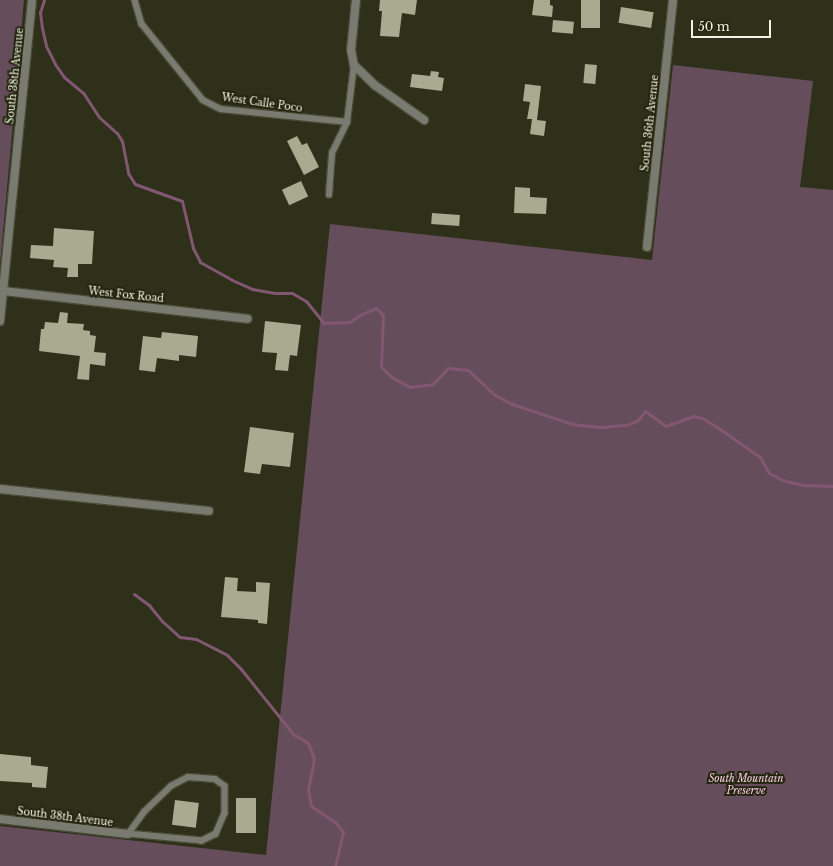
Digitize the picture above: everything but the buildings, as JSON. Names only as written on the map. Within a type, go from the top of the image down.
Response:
[{"type":"street","name":"South 38th Avenue","points":[[0,321],[32,0]]},
{"type":"street","points":[[356,0],[351,50],[354,65],[376,86],[424,120]]},
{"type":"street","name":"South 36th Avenue","points":[[647,247],[673,0]]},
{"type":"street","name":"West Fox Road","points":[[3,291],[246,319]]},
{"type":"street","points":[[0,489],[209,511]]},
{"type":"street","name":"South 38th Avenue","points":[[0,819],[128,834]]},
{"type":"lane","name":"West Calle Poco","points":[[136,0],[142,24],[203,100],[221,109],[347,122]]},
{"type":"lane","points":[[329,195],[332,153],[347,122],[354,65]]},
{"type":"lane","points":[[188,777],[215,779],[225,786],[225,813],[216,834],[202,841],[128,834],[144,812],[171,786],[188,777]]},
{"type":"green space","points":[[0,0],[24,0],[0,265]]},
{"type":"green space","name":"South Mountain Preserve","points":[[673,65],[813,81],[800,187],[833,190],[833,866],[0,866],[0,826],[266,855],[330,224],[652,260]]},
{"type":"waterway","points":[[44,0],[40,12],[42,28],[46,46],[55,64],[64,77],[84,94],[99,117],[117,133],[122,141],[128,173],[135,184],[182,201],[193,248],[200,262],[232,280],[252,289],[275,293],[292,293],[306,301],[324,323],[350,322],[360,315],[376,308],[383,315],[381,367],[393,378],[410,387],[433,384],[448,368],[468,370],[495,395],[512,404],[572,424],[602,427],[627,425],[638,420],[645,411],[666,426],[694,416],[704,419],[717,427],[760,457],[769,473],[782,480],[804,485],[833,486]]},
{"type":"waterway","points":[[134,594],[149,605],[162,621],[180,637],[196,639],[227,655],[241,669],[293,734],[308,743],[314,759],[308,789],[311,806],[335,822],[343,832],[335,866]]}]
